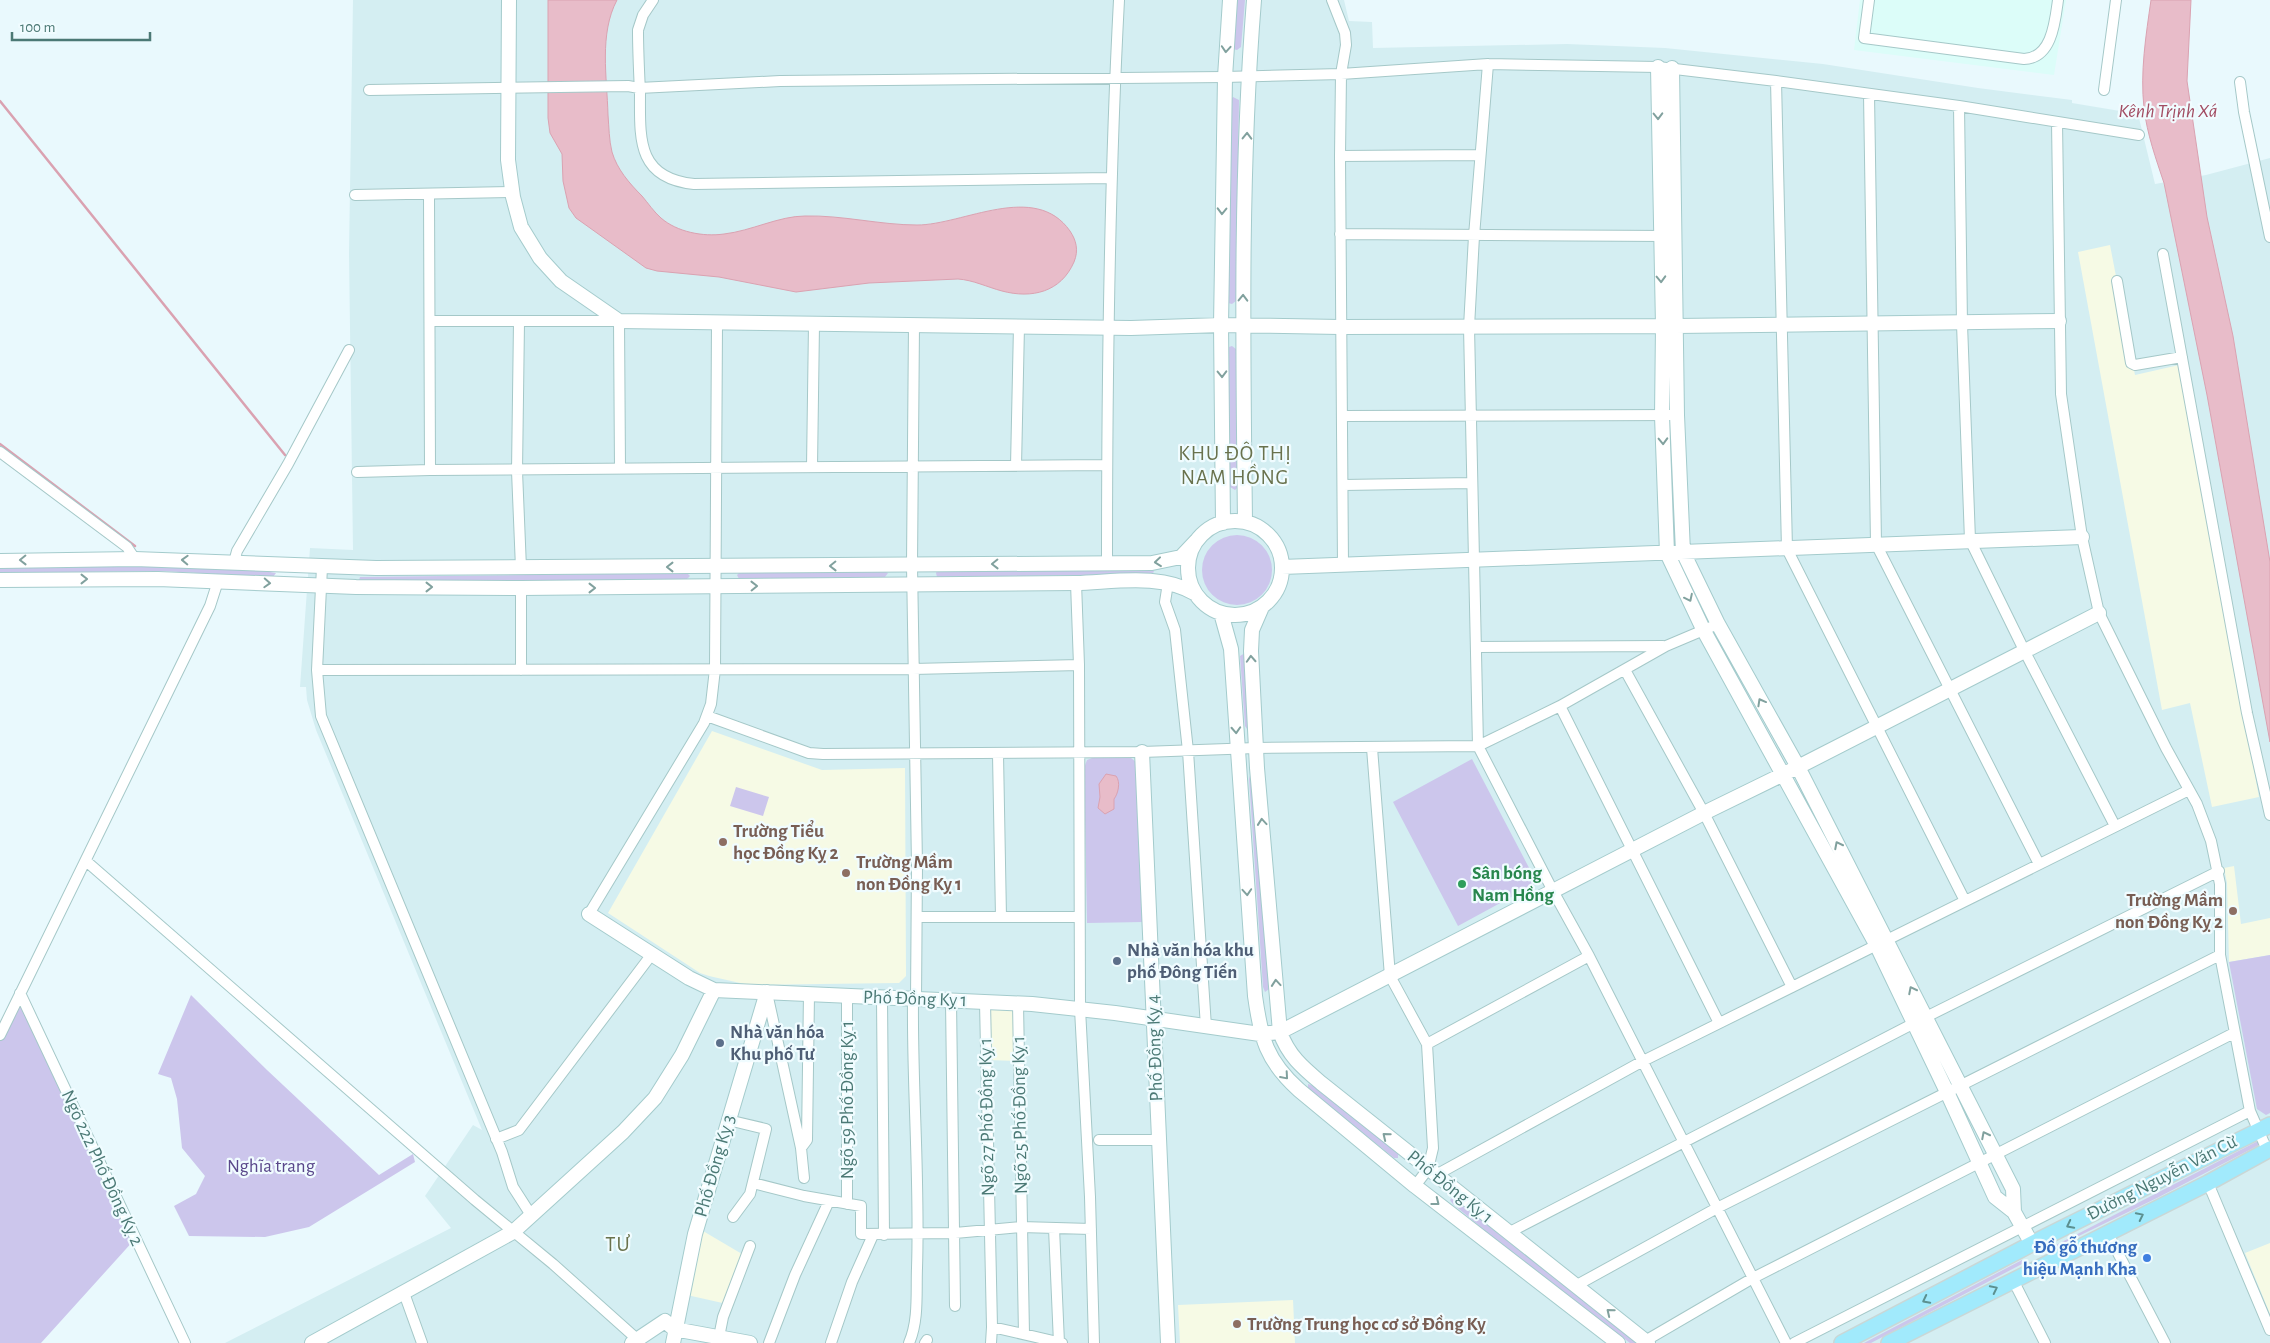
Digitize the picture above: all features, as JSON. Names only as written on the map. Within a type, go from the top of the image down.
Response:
[{"type":"main road","name":"Đường Nguyễn Văn Cừ","points":[[1842,1343],[2032,1244],[2264,1127]]},
{"type":"main road","name":"Đường Nguyễn Văn Cừ","points":[[1889,1343],[1914,1337],[2013,1280],[2208,1183],[2269,1150]]},
{"type":"street","points":[[509,0],[508,160],[512,192],[521,227],[540,258],[561,281],[619,321]]},
{"type":"street","points":[[653,0],[643,14],[638,30],[640,140],[651,163],[662,174],[684,183],[1111,178]]},
{"type":"street","points":[[1107,562],[1111,178],[1119,0]]},
{"type":"street","points":[[1223,522],[1221,325],[1224,77],[1230,0]]},
{"type":"street","points":[[1245,522],[1243,325],[1248,76],[1254,0]]},
{"type":"street","points":[[1332,0],[1345,33],[1346,45],[1341,74],[1340,156],[1343,566]]},
{"type":"street","points":[[1869,0],[1864,38],[2028,59],[2039,55],[2047,44],[2054,28],[2058,0]]},
{"type":"street","points":[[2104,90],[2116,0]]},
{"type":"street","points":[[369,90],[628,86],[640,88],[780,81],[1224,77],[1341,74],[1488,64],[1658,67],[1959,106],[2139,136]]},
{"type":"street","points":[[1488,64],[1474,236],[1469,327],[1478,746],[1589,956],[1786,1343]]},
{"type":"street","points":[[1658,67],[1663,326],[1662,416],[1667,553],[1704,631],[1882,943]]},
{"type":"street","points":[[1672,68],[1678,326],[1677,416],[1683,552],[1718,624],[1798,767],[1920,1020],[1960,1086],[2013,1189],[2014,1212]]},
{"type":"street","points":[[1776,81],[1786,549],[1965,901]]},
{"type":"street","points":[[2240,82],[2244,112],[2270,237]]},
{"type":"street","points":[[1869,94],[1876,544],[2039,864]]},
{"type":"street","points":[[1959,106],[1962,324],[1970,540],[2024,650],[2115,826]]},
{"type":"street","points":[[2057,122],[2061,394],[2082,537],[2099,613],[2189,790],[2211,841],[2219,871],[2220,955],[2234,1032],[2250,1111],[2264,1127],[2269,1150]]},
{"type":"street","points":[[1340,156],[1480,155]]},
{"type":"street","points":[[355,195],[512,192]]},
{"type":"street","points":[[429,194],[430,470]]},
{"type":"street","points":[[1340,234],[1474,236],[1676,235]]},
{"type":"street","points":[[2163,254],[2247,713],[2270,815]]},
{"type":"street","points":[[2116,281],[2131,363],[2135,365],[2182,357]]},
{"type":"street","points":[[591,321],[598,317],[595,304]]},
{"type":"street","points":[[430,321],[619,321],[716,324],[914,324],[1108,327],[1243,325],[1469,327],[1872,323],[1962,324],[2059,321]]},
{"type":"street","points":[[619,321],[620,469]]},
{"type":"street","points":[[519,322],[517,470],[520,568]]},
{"type":"street","points":[[589,914],[708,716],[714,688],[715,669],[716,324]]},
{"type":"street","points":[[812,468],[814,324]]},
{"type":"street","points":[[909,1343],[916,1314],[918,1234],[912,1071],[918,917],[912,565],[914,324]]},
{"type":"street","points":[[1016,466],[1018,326]]},
{"type":"street","points":[[234,562],[237,551],[288,464],[349,350]]},
{"type":"street","points":[[1342,416],[1677,416]]},
{"type":"street","points":[[0,452],[127,547],[136,559]]},
{"type":"street","points":[[357,472],[1107,465]]},
{"type":"street","points":[[1342,485],[1472,483]]},
{"type":"street","points":[[0,561],[136,559],[322,567],[520,568],[1152,563],[1175,559],[1186,554],[1209,529],[1223,522],[1245,522],[1256,526],[1270,536],[1279,550],[1282,568],[1277,590],[1262,607],[1252,630],[1251,649],[1256,748],[1280,1032],[1704,813],[2099,613]]},
{"type":"street","points":[[1282,568],[2082,537]]},
{"type":"street","points":[[1196,594],[1190,579],[1188,564],[1198,539]]},
{"type":"street","points":[[322,567],[317,670],[320,716],[496,1139],[513,1187],[531,1215]]},
{"type":"street","points":[[0,580],[218,581],[320,586],[521,588],[1146,581],[1185,587],[1196,594],[1206,606],[1221,613],[1245,614],[1262,607]]},
{"type":"street","points":[[0,1035],[210,606],[218,581]]},
{"type":"street","points":[[1076,583],[1079,665],[1080,1009],[1091,1229],[1094,1343]]},
{"type":"street","points":[[1168,583],[1165,602],[1175,630],[1188,751],[1206,1027]]},
{"type":"street","points":[[521,588],[521,670]]},
{"type":"street","points":[[1221,613],[1231,649],[1254,996],[1260,1034]]},
{"type":"street","points":[[708,716],[809,754],[998,754],[1237,750],[1256,748],[1478,746],[1560,706],[1666,646],[1718,624]]},
{"type":"street","points":[[1477,647],[1666,646]]},
{"type":"street","points":[[317,670],[913,669],[1079,665]]},
{"type":"street","points":[[1625,670],[1704,813],[1792,987]]},
{"type":"street","points":[[1560,706],[1719,1023]]},
{"type":"street","points":[[1372,748],[1390,976],[1427,1044],[1433,1148],[1432,1172]]},
{"type":"street","name":"Phố Đồng Kỵ 4","points":[[1142,752],[1168,1343]]},
{"type":"street","points":[[998,754],[1001,916]]},
{"type":"street","points":[[1415,1186],[1432,1172],[1643,1061],[2189,790]]},
{"type":"street","points":[[86,861],[513,1232],[554,1264],[635,1342],[665,1321],[674,1336],[719,1337],[750,1343]]},
{"type":"street","points":[[1508,1233],[1920,1020],[2219,871]]},
{"type":"street","name":"Phố Đồng Kỵ 1","points":[[589,914],[689,978],[714,990],[1018,1004],[1080,1009],[1260,1034],[1280,1032],[1284,1044],[1299,1065],[1646,1342]]},
{"type":"street","points":[[918,917],[1079,917]]},
{"type":"street","points":[[496,1139],[519,1130],[652,954]]},
{"type":"street","points":[[1576,1285],[1717,1208],[2220,955]]},
{"type":"street","points":[[1427,1044],[1589,956]]},
{"type":"street","points":[[312,1343],[513,1232],[624,1132],[655,1098],[682,1054],[714,990]]},
{"type":"street","points":[[767,992],[801,1148],[804,1178]]},
{"type":"street","name":"Phố Đồng Kỵ 3","points":[[674,1336],[695,1234],[767,992]]},
{"type":"street","name":"Ngõ 222 Phố Đồng Kỵ 2","points":[[20,993],[185,1343]]},
{"type":"street","points":[[801,1148],[807,1140],[809,994]]},
{"type":"street","name":"Ngõ 59 Phố Đồng Kỵ 1","points":[[847,996],[847,1204]]},
{"type":"street","points":[[882,998],[884,1235]]},
{"type":"street","points":[[951,1001],[956,1233],[955,1306]]},
{"type":"street","name":"Ngõ 27 Phố Đồng Kỵ 1","points":[[985,1002],[991,1343]]},
{"type":"street","name":"Ngõ 25 Phố Đồng Kỵ 1","points":[[1018,1004],[1024,1334]]},
{"type":"street","points":[[1920,1020],[1947,1092],[1995,1197],[2014,1212],[2032,1244]]},
{"type":"street","points":[[1646,1342],[1753,1278],[2234,1032]]},
{"type":"street","name":"Phố Đồng Kỵ 1","points":[[1260,1034],[1273,1061],[1288,1080],[1415,1186],[1618,1343]]},
{"type":"street","points":[[1794,1343],[2250,1111]]},
{"type":"street","points":[[728,1120],[766,1129],[750,1194],[733,1217]]},
{"type":"street","points":[[1099,1140],[1158,1140]]},
{"type":"street","points":[[753,1183],[861,1206],[861,1234],[989,1232],[1021,1227],[1091,1229]]},
{"type":"street","points":[[2208,1183],[2270,1330]]},
{"type":"street","points":[[769,1343],[795,1275],[829,1200]]},
{"type":"street","points":[[992,1326],[1060,1343],[1054,1228]]},
{"type":"street","points":[[2108,1232],[2165,1343]]},
{"type":"street","points":[[831,1343],[852,1282],[873,1235]]},
{"type":"street","points":[[719,1337],[723,1317],[750,1246]]},
{"type":"street","points":[[2013,1280],[2045,1343]]},
{"type":"street","points":[[404,1293],[422,1343]]},
{"type":"shaded area","points":[[353,0],[1344,0],[1349,21],[1372,22],[1373,48],[1567,44],[1665,48],[1823,64],[1978,88],[2072,100],[2072,103],[2138,114],[2155,184],[2206,175],[2270,158],[2270,1343],[225,1343],[451,1228],[425,1196],[473,1125],[482,1130],[316,730],[307,700],[306,687],[300,687],[310,548],[353,550],[349,253]]},
{"type":"shaded area","points":[[1860,0],[2066,0],[2054,75],[1854,50]]},
{"type":"shaded area","points":[[2110,245],[2135,375],[2179,365],[2259,797],[2212,807],[2190,703],[2162,710],[2078,252]]},
{"type":"shaded area","points":[[712,731],[822,770],[905,768],[906,976],[899,983],[749,985],[709,976],[700,973],[608,913]]},
{"type":"shaded area","name":"Trường Mầm non Đồng Kỵ 2","points":[[2234,866],[2241,924],[2270,918],[2270,955],[2229,962],[2227,883],[2224,868]]},
{"type":"shaded area","points":[[988,1010],[1017,1010],[1017,1061],[988,1060]]},
{"type":"shaded area","points":[[703,1231],[742,1254],[727,1304],[687,1295]]},
{"type":"shaded area","points":[[2270,1243],[2270,1314],[2245,1253]]},
{"type":"shaded area","name":"Trường Trung học cơ sở Đồng Kỵ","points":[[1293,1300],[1295,1343],[1180,1343],[1178,1305]]},
{"type":"green space","points":[[1237,0],[1245,0],[1241,47],[1237,50],[1233,49]]},
{"type":"green space","points":[[1233,97],[1239,100],[1236,301],[1232,304],[1228,303],[1231,99]]},
{"type":"green space","points":[[1232,346],[1236,349],[1240,485],[1235,490],[1230,487],[1228,353],[1229,347]]},
{"type":"green space","points":[[1237,535],[1256,541],[1266,551],[1272,570],[1266,589],[1256,599],[1237,605],[1218,599],[1208,589],[1202,570],[1208,551],[1218,541]]},
{"type":"green space","points":[[150,566],[276,573],[273,577],[160,571],[0,573],[0,567]]},
{"type":"green space","points":[[1152,568],[1154,572],[1151,574],[937,577],[936,573],[937,571]]},
{"type":"green space","points":[[884,571],[888,573],[885,577],[739,579],[737,575],[739,573]]},
{"type":"green space","points":[[687,573],[690,576],[687,579],[472,582],[359,580],[360,577]]},
{"type":"green space","points":[[1245,653],[1249,728],[1247,729],[1245,726],[1240,656]]},
{"type":"green space","points":[[1092,758],[1131,758],[1136,762],[1143,922],[1087,923],[1084,768],[1087,760]]},
{"type":"green space","points":[[1472,759],[1537,883],[1458,926],[1393,802]]},
{"type":"green space","points":[[1251,772],[1254,774],[1269,989],[1265,992],[1263,987],[1249,779]]},
{"type":"green space","points":[[736,787],[769,797],[763,816],[730,806]]},
{"type":"green space","points":[[2270,955],[2270,1113],[2266,1115],[2257,1109],[2229,962]]},
{"type":"green space","points":[[20,993],[135,1239],[41,1343],[0,1343],[0,1035]]},
{"type":"green space","name":"Nghĩa trang","points":[[191,995],[267,1070],[379,1175],[413,1154],[415,1162],[309,1227],[265,1237],[189,1236],[174,1206],[196,1194],[205,1176],[182,1148],[177,1099],[171,1078],[158,1074]]},
{"type":"green space","points":[[1308,1084],[1314,1086],[1398,1153],[1398,1158],[1394,1158],[1308,1089]]},
{"type":"green space","points":[[2258,1141],[2259,1145],[2157,1198],[2054,1248],[2056,1245]]},
{"type":"green space","points":[[1452,1198],[1638,1343],[1630,1343],[1502,1245],[1453,1204],[1450,1200]]},
{"type":"green space","points":[[2022,1260],[2024,1262],[2022,1264],[1871,1343],[1864,1343]]},
{"type":"water","points":[[548,0],[617,0],[611,13],[608,27],[605,56],[612,152],[620,170],[628,181],[658,216],[675,227],[699,234],[716,235],[785,218],[805,216],[917,225],[935,223],[998,209],[1018,207],[1038,209],[1055,216],[1070,231],[1074,238],[1077,249],[1076,258],[1068,272],[1053,286],[1044,291],[1024,294],[1002,291],[975,282],[958,279],[869,283],[796,292],[719,277],[657,271],[646,268],[576,218],[569,208],[563,181],[562,154],[550,133],[548,118]]},
{"type":"water","name":"Kênh Trịnh Xá","points":[[2151,0],[2191,0],[2187,81],[2207,217],[2233,336],[2270,562],[2270,742],[2207,395],[2164,183],[2145,118],[2143,67]]},
{"type":"water","points":[[1106,774],[1116,776],[1119,785],[1114,799],[1114,809],[1105,814],[1098,808],[1100,797],[1099,784]]},
{"type":"waterway","points":[[0,101],[285,455]]},
{"type":"waterway","points":[[0,444],[135,546]]},
{"type":"place","name":"Trường Tiểu học Đồng Kỵ 2","points":[[723,842]]},
{"type":"place","name":"Trường Mầm non Đồng Kỵ 1","points":[[846,873]]},
{"type":"place","name":"Sân bóng Nam Hồng","points":[[1462,884]]},
{"type":"place","name":"Trường Mầm non Đồng Kỵ 2","points":[[2233,911]]},
{"type":"place","name":"Nhà văn hóa khu phố Đông Tiến","points":[[1117,961]]},
{"type":"place","name":"Nhà văn hóa Khu phố Tư","points":[[720,1043]]},
{"type":"place","name":"Đồ gỗ thương hiệu Mạnh Kha","points":[[2147,1258]]},
{"type":"place","name":"Trường Trung học cơ sở Đồng Kỵ","points":[[1237,1324]]},
{"type":"district","name":"KHU ĐÔ THỊ NAM HỒNG","points":[[1235,465]]},
{"type":"district","name":"TƯ","points":[[618,1244]]}]
